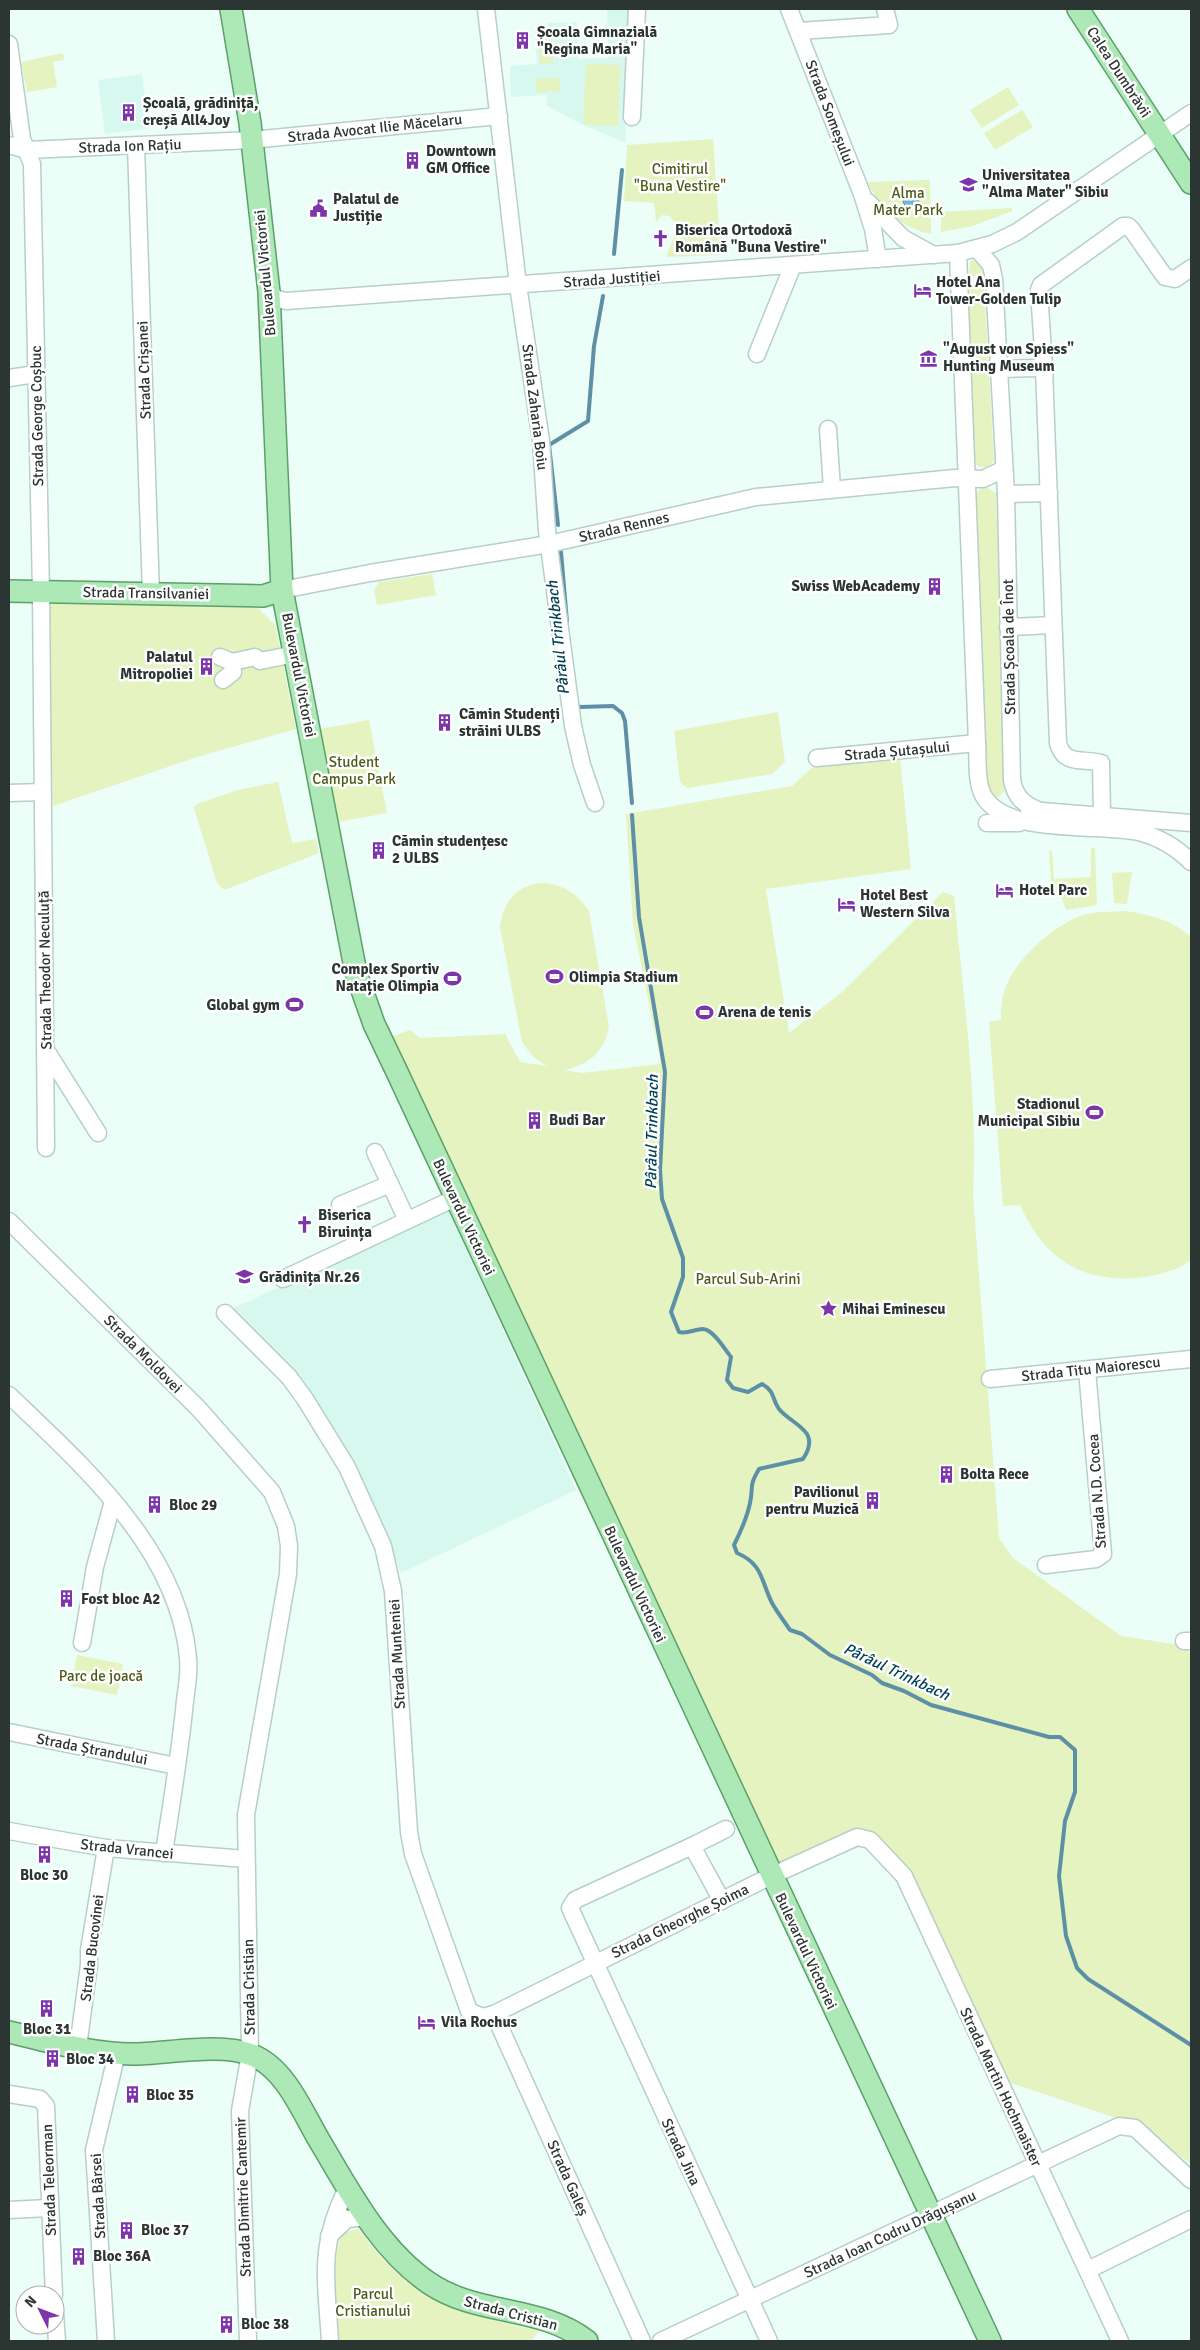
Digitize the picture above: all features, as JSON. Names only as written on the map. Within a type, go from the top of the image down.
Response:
[{"type":"main road","name":"Bulevardul Victoriei","points":[[231,9],[252,140],[268,292],[282,590],[356,973],[374,1024],[990,2341]]},
{"type":"main road","name":"Calea Dumbrăvii","points":[[1078,9],[1191,183]]},
{"type":"main road","name":"Strada Transilvaniei","points":[[9,591],[263,596],[282,590]]},
{"type":"main road","points":[[9,2032],[78,2047],[117,2053],[233,2050],[250,2054]]},
{"type":"main road","name":"Strada Cristian","points":[[250,2054],[268,2063],[278,2074],[347,2188],[393,2251],[410,2268],[450,2295],[475,2305],[566,2327],[587,2341]]},
{"type":"street","name":"Strada Zaharia Boiu","points":[[486,9],[518,285],[541,441],[549,544],[573,726],[582,765],[595,803]]},
{"type":"street","points":[[632,117],[637,9]]},
{"type":"street","name":"Strada Someșului","points":[[789,9],[862,194],[873,229],[878,259]]},
{"type":"street","points":[[799,31],[887,17]]},
{"type":"street","name":"Strada George Coșbuc","points":[[9,44],[22,139],[32,164],[42,792]]},
{"type":"street","name":"Calea Dumbrăvii","points":[[1160,135],[1191,113]]},
{"type":"street","name":"Strada Avocat Ilie Măcelaru","points":[[252,140],[499,116]]},
{"type":"street","name":"Strada Justiției","points":[[268,292],[277,300],[286,301],[958,253],[977,249],[1017,232],[1160,135]]},
{"type":"street","name":"Strada Ion Rațiu","points":[[9,145],[27,150],[252,140]]},
{"type":"street","name":"Strada Crișanei","points":[[136,146],[151,594]]},
{"type":"street","name":"Strada Someșului","points":[[862,194],[875,212],[903,238],[935,256],[954,270],[959,281]]},
{"type":"street","points":[[1102,815],[1101,763],[1067,758],[1062,754],[1058,743],[1044,368],[1039,290],[1041,285],[1123,226],[1132,230],[1156,267],[1165,277],[1175,279],[1191,268]]},
{"type":"street","name":"Strada Școala de Înot","points":[[977,249],[993,270],[1006,494],[1013,788],[1022,801],[1041,817]]},
{"type":"street","points":[[958,253],[980,785],[985,797],[995,808],[1142,833],[1167,844],[1191,862]]},
{"type":"street","points":[[757,354],[793,266]]},
{"type":"street","points":[[999,369],[1044,368]]},
{"type":"street","points":[[9,378],[36,374]]},
{"type":"street","points":[[828,429],[832,489]]},
{"type":"street","points":[[968,478],[988,477],[1004,469]]},
{"type":"street","name":"Strada Rennes","points":[[282,590],[370,573],[549,544],[756,497],[968,478]]},
{"type":"street","points":[[1006,494],[1049,493]]},
{"type":"street","points":[[1008,627],[1053,625]]},
{"type":"street","points":[[227,668],[256,667],[260,661],[295,654]]},
{"type":"street","name":"Strada Șutașului","points":[[817,758],[977,744]]},
{"type":"street","points":[[9,793],[42,792]]},
{"type":"street","name":"Strada Theodor Neculuță","points":[[42,792],[46,1148]]},
{"type":"street","points":[[987,823],[1041,817],[1102,815],[1191,823]]},
{"type":"street","points":[[46,1050],[98,1133]]},
{"type":"street","points":[[375,1152],[407,1220]]},
{"type":"street","points":[[340,1205],[390,1184]]},
{"type":"street","points":[[283,1279],[455,1198]]},
{"type":"street","name":"Strada Moldovei","points":[[9,1221],[199,1409],[272,1492]]},
{"type":"street","name":"Strada Munteniei","points":[[225,1313],[289,1377],[306,1399],[347,1467],[383,1546],[393,1591],[408,1813],[413,1854],[464,2004],[469,2011],[476,2015],[494,2014]]},
{"type":"street","name":"Strada Titu Maiorescu","points":[[990,1379],[1191,1359]]},
{"type":"street","name":"Strada N.D. Cocea","points":[[1046,1564],[1096,1558],[1104,1554],[1088,1370]]},
{"type":"street","points":[[9,1395],[112,1501],[154,1558],[172,1593],[180,1617],[188,1660],[164,1853]]},
{"type":"street","name":"Strada Cristian","points":[[250,2054],[246,1816],[289,1558],[286,1526],[272,1492]]},
{"type":"street","points":[[82,1643],[95,1567],[112,1501]]},
{"type":"street","name":"Strada Ștrandului","points":[[9,1732],[176,1766]]},
{"type":"street","points":[[722,1901],[692,1846],[726,1829]]},
{"type":"street","name":"Strada Vrancei","points":[[9,1831],[106,1848],[246,1859]]},
{"type":"street","name":"Strada Gheorghe Șoima","points":[[494,2014],[771,1876],[857,1837],[870,1840]]},
{"type":"street","name":"Strada Martin Hochmaister","points":[[870,1840],[904,1876],[1120,2341]]},
{"type":"street","name":"Strada Jina","points":[[692,1846],[571,1904],[570,1908],[769,2341]]},
{"type":"street","name":"Strada Bucovinei","points":[[78,2047],[87,1983],[89,1950],[106,1848]]},
{"type":"street","name":"Strada Galeș","points":[[494,2014],[642,2341]]},
{"type":"street","name":"Strada Bârsei","points":[[106,2341],[94,2150],[117,2053]]},
{"type":"street","name":"Strada Dimitrie Cantemir","points":[[248,2341],[240,2111],[250,2054]]},
{"type":"street","name":"Strada Teleorman","points":[[9,2094],[40,2099],[46,2106],[53,2285]]},
{"type":"street","name":"Strada Ioan Codru Drăgușanu","points":[[661,2341],[1119,2126],[1135,2128],[1191,2180]]},
{"type":"street","points":[[330,2341],[325,2261],[328,2237],[337,2208],[347,2188]]},
{"type":"street","points":[[9,2210],[49,2208]]},
{"type":"street","points":[[328,2237],[347,2219],[368,2217]]},
{"type":"street","points":[[1088,2270],[1191,2219]]},
{"type":"shaded area","points":[[607,9],[633,9],[625,111],[626,143],[583,125],[546,105],[547,95],[511,97],[510,66],[537,64],[535,28],[548,27],[548,23],[577,22],[578,59],[608,58]]},
{"type":"shaded area","points":[[142,74],[149,128],[105,134],[98,80]]},
{"type":"shaded area","points":[[448,1210],[576,1490],[401,1573],[366,1485],[345,1449],[229,1310]]},
{"type":"green space","points":[[552,38],[553,63],[540,64],[539,39]]},
{"type":"green space","points":[[63,53],[64,60],[53,62],[57,87],[27,92],[21,62]]},
{"type":"green space","points":[[586,64],[620,65],[618,126],[583,125]]},
{"type":"green space","points":[[560,78],[560,91],[536,93],[536,79]]},
{"type":"green space","points":[[1008,87],[1019,105],[982,128],[970,110]]},
{"type":"green space","points":[[1022,110],[1033,127],[995,150],[984,133]]},
{"type":"green space","name":"Cimitirul \"Buna Vestire\"","points":[[713,139],[721,255],[666,257],[675,231],[675,226],[670,216],[662,215],[656,222],[654,203],[624,201],[627,145]]},
{"type":"green space","name":"Alma Mater Park","points":[[930,180],[931,234],[910,227],[893,216],[878,201],[868,182]]},
{"type":"green space","points":[[1012,208],[1012,211],[973,226],[941,232],[941,212]]},
{"type":"green space","points":[[975,258],[980,262],[984,275],[982,278],[969,275],[970,262]]},
{"type":"green space","points":[[984,283],[994,461],[988,467],[978,466],[974,462],[967,285]]},
{"type":"green space","points":[[987,487],[996,494],[1006,789],[999,797],[994,797],[985,790],[974,495],[982,488]]},
{"type":"green space","points":[[432,574],[436,595],[377,605],[374,591],[379,582]]},
{"type":"green space","points":[[46,596],[243,604],[258,608],[275,625],[296,729],[194,758],[53,806]]},
{"type":"green space","points":[[778,712],[785,762],[772,774],[687,788],[680,782],[674,731]]},
{"type":"green space","name":"Student Campus Park","points":[[369,720],[387,813],[338,822],[320,729]]},
{"type":"green space","name":"Parcul Sub-Arini","points":[[900,756],[911,869],[766,889],[789,1033],[841,993],[943,892],[954,896],[972,1083],[973,1195],[999,1538],[1013,1558],[1121,1636],[1187,1646],[1191,1657],[1191,2164],[1140,2126],[996,2078],[904,1876],[870,1840],[771,1876],[382,1040],[410,1030],[420,1038],[505,1034],[520,1062],[547,1066],[533,1057],[522,1042],[500,927],[504,909],[513,896],[524,888],[537,884],[551,884],[565,889],[578,898],[589,911],[609,1027],[603,1044],[594,1056],[580,1065],[564,1070],[582,1073],[661,1064],[633,924],[626,814],[792,786],[815,765]]},
{"type":"green space","points":[[278,782],[292,843],[316,839],[319,853],[223,889],[217,883],[194,808],[197,804],[238,790]]},
{"type":"green space","points":[[1091,848],[1095,848],[1097,905],[1066,910],[1061,895],[1052,896],[1049,851],[1052,851],[1054,879],[1091,877]]},
{"type":"green space","points":[[1132,872],[1127,904],[1114,903],[1112,873]]},
{"type":"green space","name":"Stadionul Municipal Sibiu","points":[[1126,911],[1169,922],[1191,937],[1191,1260],[1173,1270],[1137,1278],[1097,1276],[1065,1262],[1040,1239],[1020,1205],[1003,1206],[989,1022],[1001,1020],[1005,988],[1020,962],[1043,939],[1068,922],[1085,914]]},
{"type":"green space","name":"Parc de joacă","points":[[77,1655],[123,1664],[117,1695],[71,1686]]},
{"type":"green space","name":"Parcul Cristianului","points":[[357,2229],[392,2268],[428,2295],[458,2309],[539,2331],[531,2341],[335,2341],[331,2278],[340,2237],[343,2233]]},
{"type":"water","points":[[911,192],[917,194],[919,200],[917,206],[911,208],[905,206],[903,200],[905,194]]},
{"type":"waterway","name":"Pârâul Trinkbach","points":[[614,254],[622,170]]},
{"type":"waterway","name":"Pârâul Trinkbach","points":[[558,525],[549,445],[588,421],[594,346],[603,296]]},
{"type":"waterway","name":"Pârâul Trinkbach","points":[[561,552],[567,622]]},
{"type":"waterway","name":"Pârâul Trinkbach","points":[[576,704],[580,707],[613,706],[622,713],[625,721],[632,803]]},
{"type":"waterway","name":"Pârâul Trinkbach","points":[[632,815],[639,917],[665,1072],[660,1170],[662,1199],[683,1258],[683,1277],[671,1312],[679,1332],[703,1329],[707,1330],[719,1341],[731,1357],[727,1380],[733,1388],[748,1392],[762,1384],[769,1390],[779,1409],[803,1430],[809,1441],[808,1449],[803,1459],[759,1469],[752,1483],[747,1514],[734,1545],[737,1553],[746,1557],[757,1568],[772,1603],[790,1630],[802,1634],[830,1655],[872,1675],[882,1683],[904,1691],[931,1705],[1049,1737],[1060,1737],[1075,1750],[1075,1792],[1065,1821],[1059,1876],[1066,1936],[1077,1968],[1088,1979],[1191,2045]]},
{"type":"place","name":"Școala Gimnazială \"Regina Maria\"","points":[[523,41]]},
{"type":"place","name":"Școală, grădiniță, creșă All4Joy","points":[[129,112]]},
{"type":"place","name":"Downtown GM Office","points":[[412,160]]},
{"type":"place","name":"Universitatea \"Alma Mater\" Sibiu","points":[[968,184]]},
{"type":"place","name":"Palatul de Justiție","points":[[319,208]]},
{"type":"place","name":"Biserica Ortodoxă Română \"Buna Vestire\"","points":[[661,239]]},
{"type":"place","name":"Hotel Ana Tower-Golden Tulip","points":[[922,291]]},
{"type":"place","name":"\"August von Spiess\" Hunting Museum","points":[[929,358]]},
{"type":"place","name":"Swiss WebAcademy","points":[[934,586]]},
{"type":"place","name":"Palatul Mitropoliei","points":[[207,666]]},
{"type":"place","name":"Cămin Studenți străini ULBS","points":[[445,723]]},
{"type":"place","name":"Cămin studențesc 2 ULBS","points":[[378,850]]},
{"type":"place","name":"Hotel Parc","points":[[1005,890]]},
{"type":"place","name":"Hotel Best Western Silva","points":[[846,904]]},
{"type":"place","name":"Olimpia Stadium","points":[[555,977]]},
{"type":"place","name":"Complex Sportiv Natație Olimpia","points":[[453,978]]},
{"type":"place","name":"Global gym","points":[[294,1005]]},
{"type":"place","name":"Arena de tenis","points":[[704,1012]]},
{"type":"place","name":"Stadionul Municipal Sibiu","points":[[1094,1113]]},
{"type":"place","name":"Budi Bar","points":[[535,1120]]},
{"type":"place","name":"Biserica Biruința","points":[[304,1224]]},
{"type":"place","name":"Grădinița Nr.26","points":[[245,1277]]},
{"type":"place","name":"Mihai Eminescu","points":[[828,1309]]},
{"type":"place","name":"Bolta Rece","points":[[946,1474]]},
{"type":"place","name":"Pavilionul pentru Muzică","points":[[873,1501]]},
{"type":"place","name":"Bloc 29","points":[[155,1505]]},
{"type":"place","name":"Fost bloc A2","points":[[67,1599]]},
{"type":"place","name":"Bloc 30","points":[[44,1854]]},
{"type":"place","name":"Bloc 31","points":[[47,2008]]},
{"type":"place","name":"Vila Rochus","points":[[427,2022]]},
{"type":"place","name":"Bloc 34","points":[[52,2059]]},
{"type":"place","name":"Bloc 35","points":[[132,2095]]},
{"type":"place","name":"Bloc 37","points":[[127,2230]]},
{"type":"place","name":"Bloc 36A","points":[[79,2256]]},
{"type":"place","name":"Bloc 38","points":[[227,2324]]}]
